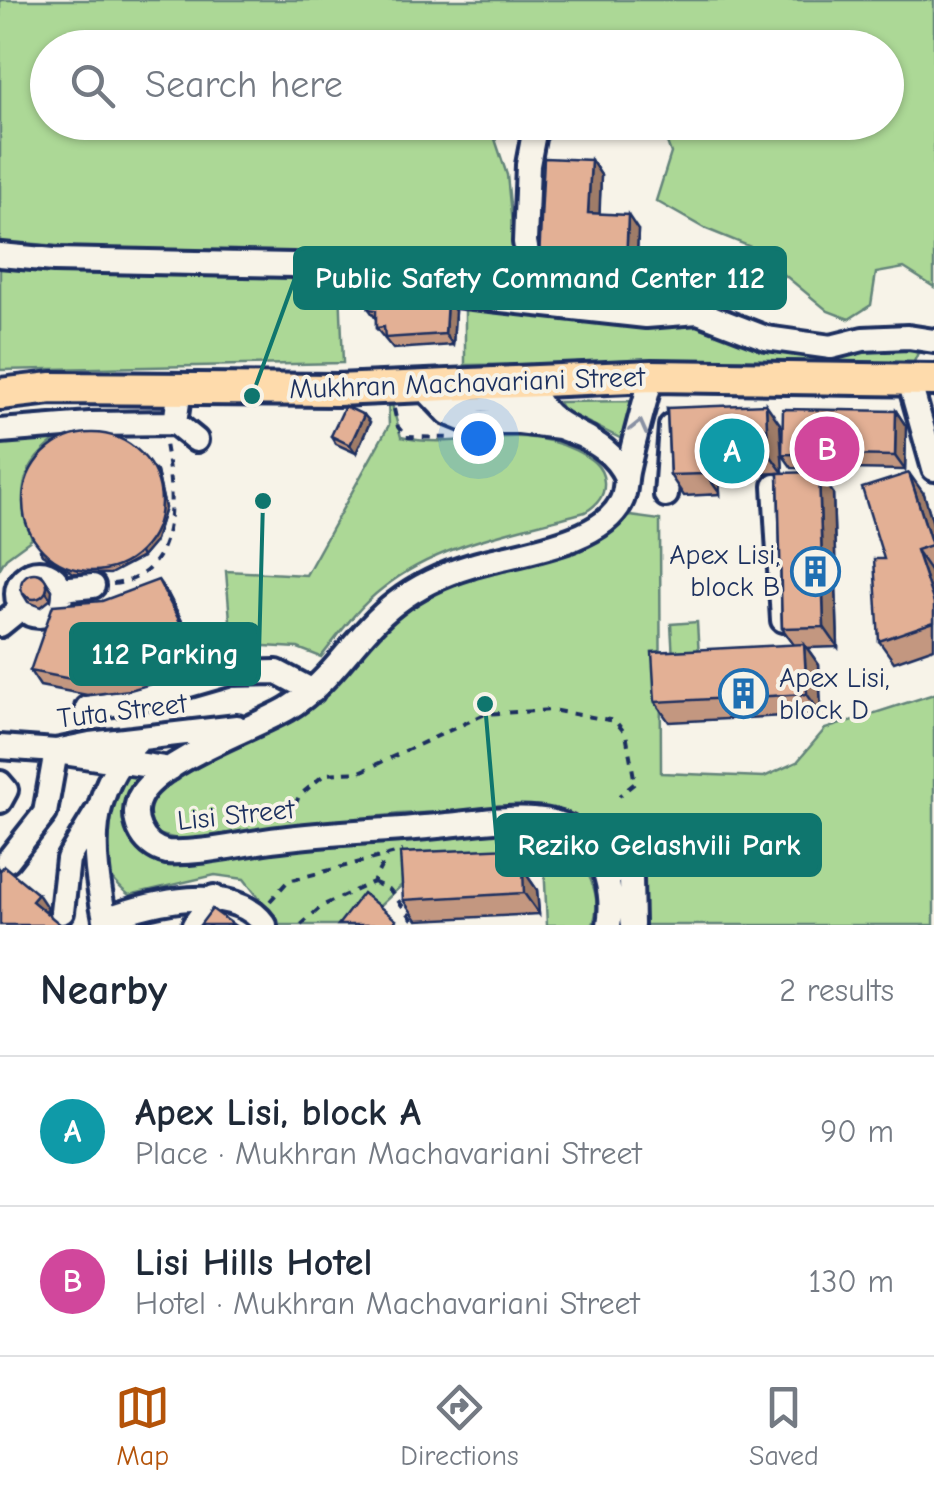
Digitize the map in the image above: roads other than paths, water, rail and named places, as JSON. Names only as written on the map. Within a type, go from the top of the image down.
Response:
[{"type":"main road","name":"Mukhran Machavariani Street","points":[[0,394],[52,388],[391,388],[433,398],[536,396],[652,376],[922,380]]},
{"type":"street","points":[[533,140],[525,242],[532,281],[543,304]]},
{"type":"street","points":[[0,255],[54,260],[292,265],[340,282],[646,316],[698,312],[766,338],[831,347],[862,338],[934,341]]},
{"type":"street","name":"Lisi Street","points":[[632,925],[632,878],[624,872],[606,872],[573,830],[555,822],[476,823],[281,838],[178,853],[154,850],[144,841],[137,805],[143,792],[170,769],[314,691],[366,630],[395,603],[428,582],[557,544],[612,517],[624,499],[652,376]]},
{"type":"street","points":[[922,380],[934,469]]},
{"type":"street","points":[[168,424],[180,389]]},
{"type":"street","points":[[536,396],[588,438]]},
{"type":"street","points":[[433,398],[448,413],[470,422],[559,427],[588,438],[618,460],[626,477]]},
{"type":"street","points":[[666,495],[671,427],[676,418],[695,417]]},
{"type":"street","points":[[0,431],[90,424],[168,424],[196,440]]},
{"type":"street","points":[[774,486],[783,620]]},
{"type":"street","points":[[32,573],[53,576],[60,589],[59,604],[48,614],[33,616],[21,608],[17,587],[32,573]]},
{"type":"street","points":[[60,589],[93,586]]},
{"type":"street","points":[[0,625],[21,608]]},
{"type":"street","points":[[88,708],[134,701],[231,673],[276,672],[314,691]]},
{"type":"street","name":"Tuta Street","points":[[0,747],[56,752],[90,744],[250,725]]},
{"type":"street","points":[[62,912],[68,859],[98,810],[118,764],[140,739]]},
{"type":"street","points":[[8,860],[45,814],[56,752],[170,769]]},
{"type":"street","points":[[0,784],[6,790],[0,801]]},
{"type":"street","points":[[98,810],[94,840],[102,922],[129,910],[214,897],[239,903],[261,920]]},
{"type":"street","points":[[606,872],[611,889],[609,925]]},
{"type":"street","points":[[194,925],[214,897]]},
{"type":"place","name":"Public Safety Command Center 112","points":[[252,396]]},
{"type":"place","name":"Lisi Hills Hotel","points":[[827,449]]},
{"type":"place","name":"Apex Lisi, block A","points":[[732,451]]},
{"type":"place","name":"112 Parking","points":[[263,501]]},
{"type":"place","name":"Apex Lisi, block B","points":[[815,571]]},
{"type":"place","name":"Apex Lisi, block D","points":[[744,694]]},
{"type":"place","name":"Reziko Gelashvili Park","points":[[485,704]]}]
